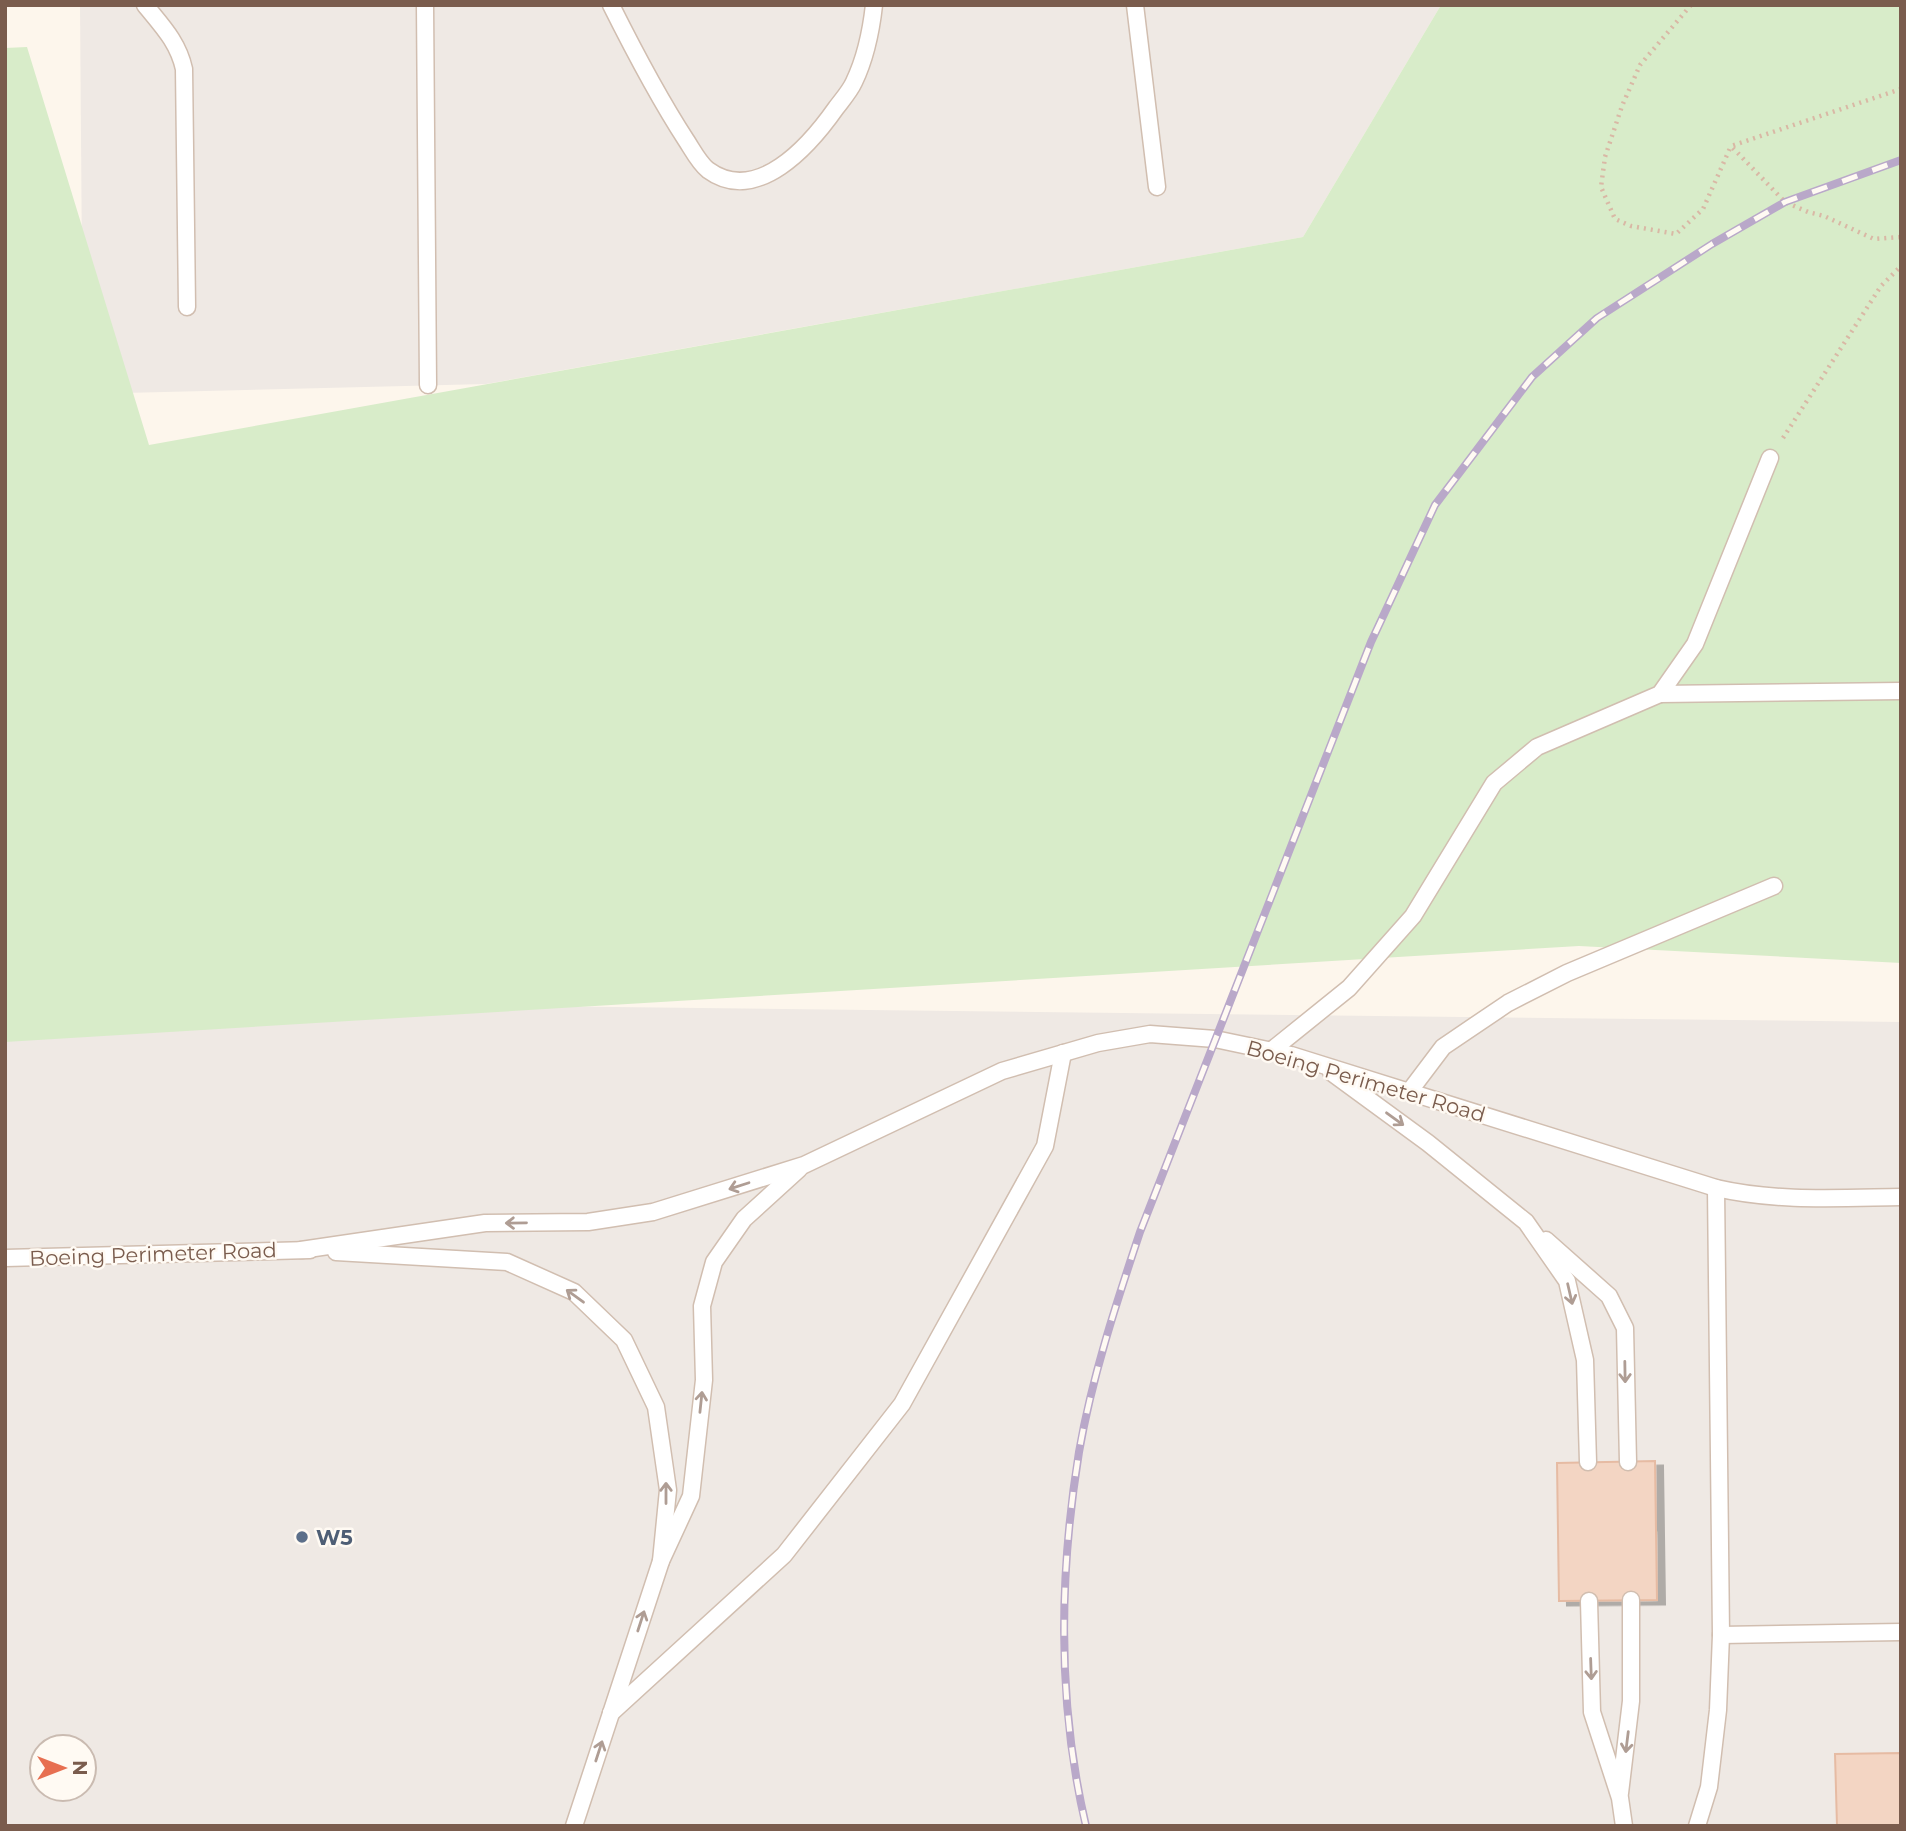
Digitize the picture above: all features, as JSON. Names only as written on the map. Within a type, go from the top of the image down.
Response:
[{"type":"lane","points":[[145,5],[174,40],[181,53],[184,69],[187,307]]},
{"type":"lane","points":[[425,5],[428,385]]},
{"type":"lane","points":[[611,5],[674,122],[706,169],[725,179],[747,180],[771,172],[789,162],[827,122],[853,84],[869,43],[874,5]]},
{"type":"lane","points":[[1135,5],[1157,187]]},
{"type":"lane","points":[[1660,694],[1696,644],[1770,458]]},
{"type":"lane","points":[[1272,1050],[1349,988],[1413,916],[1494,783],[1537,747],[1660,694],[1901,691]]},
{"type":"lane","points":[[1409,1092],[1443,1047],[1508,1003],[1567,973],[1774,886]]},
{"type":"lane","name":"Boeing Perimeter Road","points":[[301,1250],[485,1223],[588,1222],[653,1212],[804,1165],[1002,1071],[1098,1043],[1150,1034],[1215,1039],[1272,1050],[1716,1188],[1779,1199],[1901,1197]]},
{"type":"lane","points":[[611,1713],[784,1555],[902,1404],[1045,1146],[1063,1053]]},
{"type":"lane","points":[[1320,1064],[1428,1143],[1526,1222],[1609,1296],[1625,1328],[1628,1462]]},
{"type":"lane","name":"Boeing Perimeter Road","points":[[574,1822],[661,1561],[691,1496],[704,1380],[702,1306],[714,1262],[744,1219],[804,1165]]},
{"type":"lane","points":[[1697,1826],[1709,1787],[1718,1710],[1721,1635],[1716,1188]]},
{"type":"lane","points":[[1526,1222],[1567,1281],[1585,1360],[1588,1462]]},
{"type":"lane","name":"Boeing Perimeter Road","points":[[5,1258],[301,1250],[508,1262],[574,1292],[624,1340],[656,1407],[668,1490],[661,1561]]},
{"type":"lane","points":[[1620,1798],[1631,1701],[1631,1600]]},
{"type":"lane","points":[[1589,1601],[1592,1712],[1620,1798],[1624,1826]]},
{"type":"lane","points":[[1721,1635],[1901,1632]]},
{"type":"path","points":[[1690,5],[1640,65],[1622,106],[1605,157],[1601,187],[1615,219],[1631,226],[1676,234],[1703,209],[1731,146],[1901,89]]},
{"type":"path","points":[[1731,146],[1786,202],[1874,239],[1901,237]]},
{"type":"path","points":[[1770,458],[1881,286],[1901,266]]},
{"type":"shaded area","points":[[80,5],[1441,5],[1303,237],[486,384],[83,394]]},
{"type":"shaded area","points":[[5,1000],[1901,1022],[1901,1826],[5,1826]]},
{"type":"green space","points":[[1441,5],[1901,5],[1901,963],[1579,946],[5,1042],[5,48],[27,47],[149,445],[1303,237]]},
{"type":"building","points":[[1655,1461],[1657,1600],[1559,1601],[1557,1463]]},
{"type":"building","points":[[1901,1753],[1901,1826],[1837,1826],[1835,1754]]},
{"type":"railway","points":[[1086,1826],[1070,1733],[1064,1639],[1065,1592],[1072,1499],[1084,1424],[1098,1368],[1140,1232],[1371,642],[1435,505],[1532,377],[1597,318],[1712,244],[1785,202],[1901,160]]},
{"type":"place","name":"W5","points":[[302,1537]]}]
